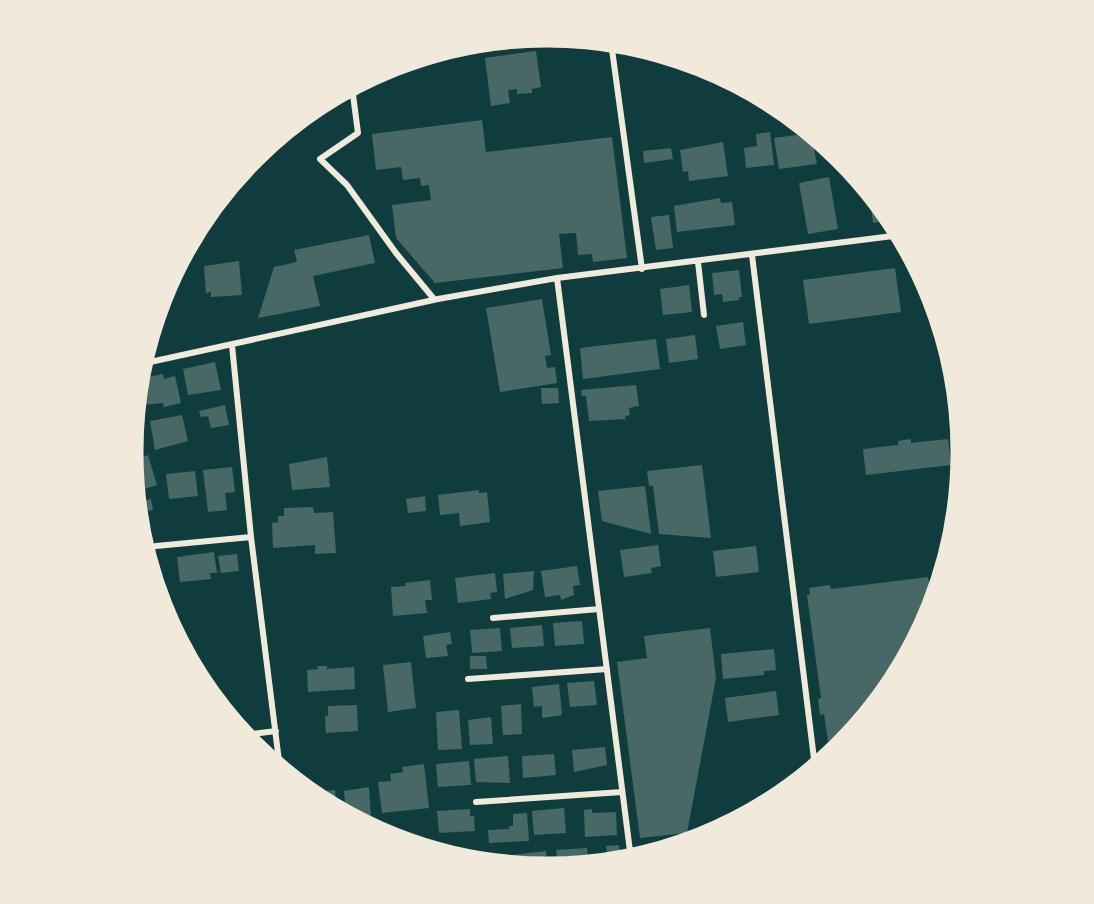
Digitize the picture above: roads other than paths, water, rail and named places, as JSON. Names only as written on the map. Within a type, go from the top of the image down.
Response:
[{"type":"street","points":[[612,52],[642,269]]},
{"type":"street","points":[[353,96],[358,133],[320,159],[347,185],[435,299]]},
{"type":"street","points":[[152,362],[435,299],[557,278],[890,236]]},
{"type":"street","points":[[752,255],[814,757]]},
{"type":"street","points":[[698,262],[704,315]]},
{"type":"street","points":[[557,278],[631,849]]},
{"type":"street","points":[[232,345],[251,537],[279,756]]},
{"type":"street","points":[[156,546],[251,537]]},
{"type":"street","points":[[493,618],[599,609]]},
{"type":"street","points":[[468,679],[607,669]]},
{"type":"street","points":[[255,734],[276,731]]},
{"type":"street","points":[[476,802],[622,792]]}]
